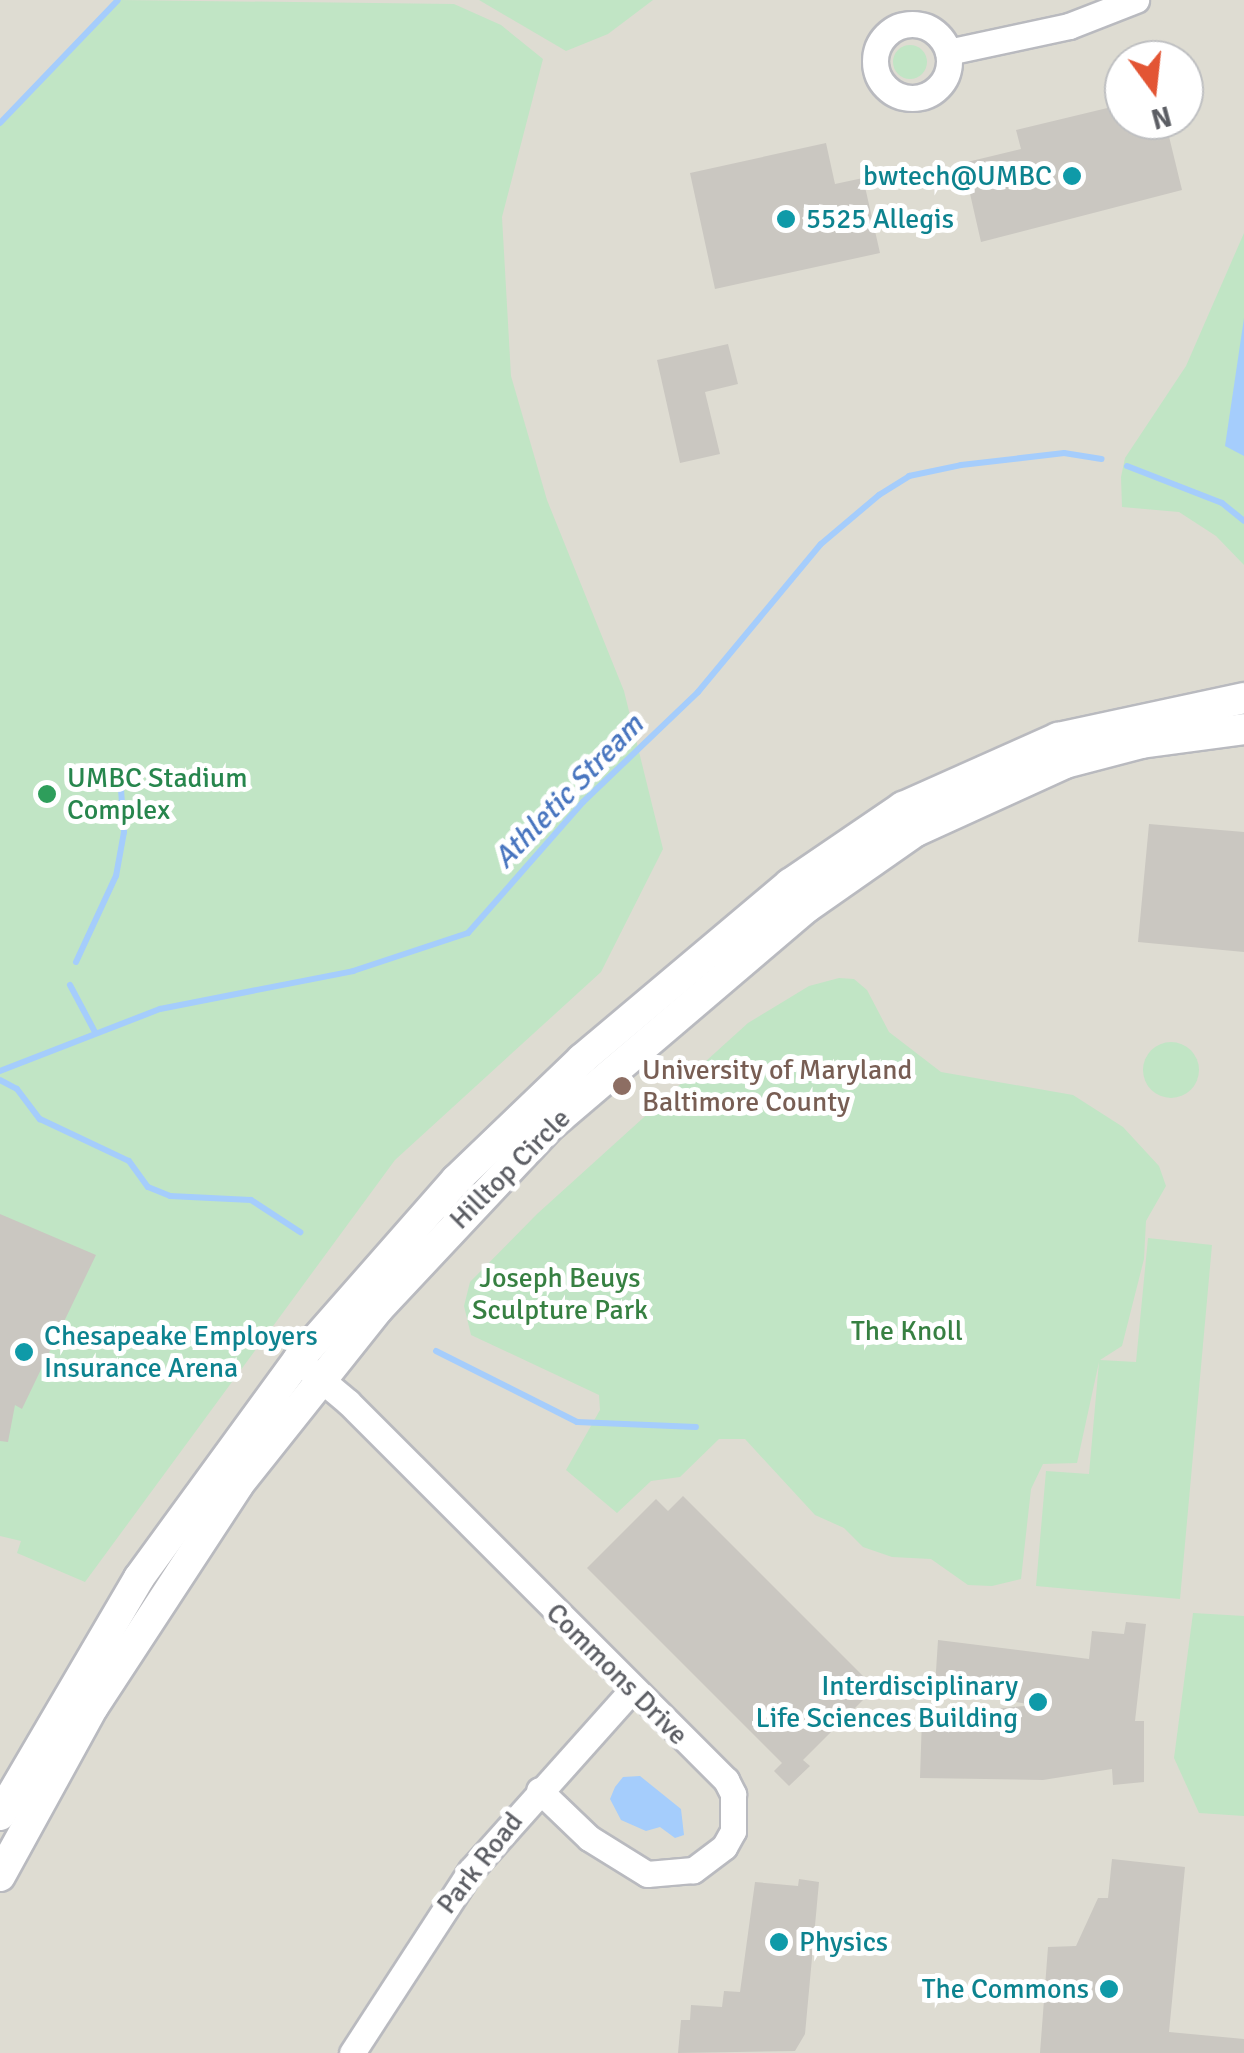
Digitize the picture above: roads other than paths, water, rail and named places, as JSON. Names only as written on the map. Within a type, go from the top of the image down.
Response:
[{"type":"street","points":[[948,52],[1069,26],[1136,0]]},
{"type":"street","name":"Hilltop Circle","points":[[0,1815],[139,1578],[517,1119],[713,945],[855,838],[950,782],[1058,738],[1244,698]]},
{"type":"street","name":"Hilltop Circle","points":[[0,1876],[161,1596],[309,1369],[552,1124],[662,1026],[871,860],[916,831],[1066,763],[1141,743],[1244,729]]},
{"type":"street","name":"Commons Drive","points":[[309,1369],[726,1780],[735,1808],[733,1831],[712,1859],[671,1876],[646,1874],[589,1838],[539,1790]]},
{"type":"street","name":"Park Road","points":[[352,2053],[420,1940],[539,1790],[632,1690]]},
{"type":"water","points":[[1244,318],[1244,456],[1225,446]]},
{"type":"water","points":[[640,1776],[681,1809],[684,1835],[675,1838],[660,1827],[646,1831],[621,1820],[610,1799],[615,1787],[623,1777]]},
{"type":"waterway","points":[[0,123],[118,0]]},
{"type":"waterway","name":"Athletic Stream","points":[[0,1071],[160,1009],[353,971],[468,933],[583,802],[698,692],[821,544],[879,495],[909,476],[961,465],[1064,453],[1102,459]]},
{"type":"waterway","points":[[1127,466],[1222,503],[1244,521]]},
{"type":"waterway","points":[[76,962],[116,876],[124,832],[121,789],[113,769]]},
{"type":"waterway","points":[[70,985],[95,1032]]},
{"type":"waterway","points":[[0,1080],[17,1089],[40,1119],[129,1161],[148,1187],[170,1196],[251,1200],[300,1232]]},
{"type":"waterway","points":[[436,1351],[577,1422],[696,1427]]},
{"type":"place","name":"bwtech@UMBC","points":[[1072,176]]},
{"type":"place","name":"5525 Allegis","points":[[786,219]]},
{"type":"place","name":"UMBC Stadium Complex","points":[[47,794]]},
{"type":"place","name":"University of Maryland Baltimore County","points":[[622,1086]]},
{"type":"place","name":"Chesapeake Employers Insurance Arena","points":[[24,1352]]},
{"type":"place","name":"Interdisciplinary Life Sciences Building","points":[[1038,1702]]},
{"type":"place","name":"Physics","points":[[779,1942]]},
{"type":"place","name":"The Commons","points":[[1109,1989]]},
{"type":"park label","name":"Joseph Beuys Sculpture Park","points":[[560,1294]]},
{"type":"park label","name":"The Knoll","points":[[907,1331]]}]
